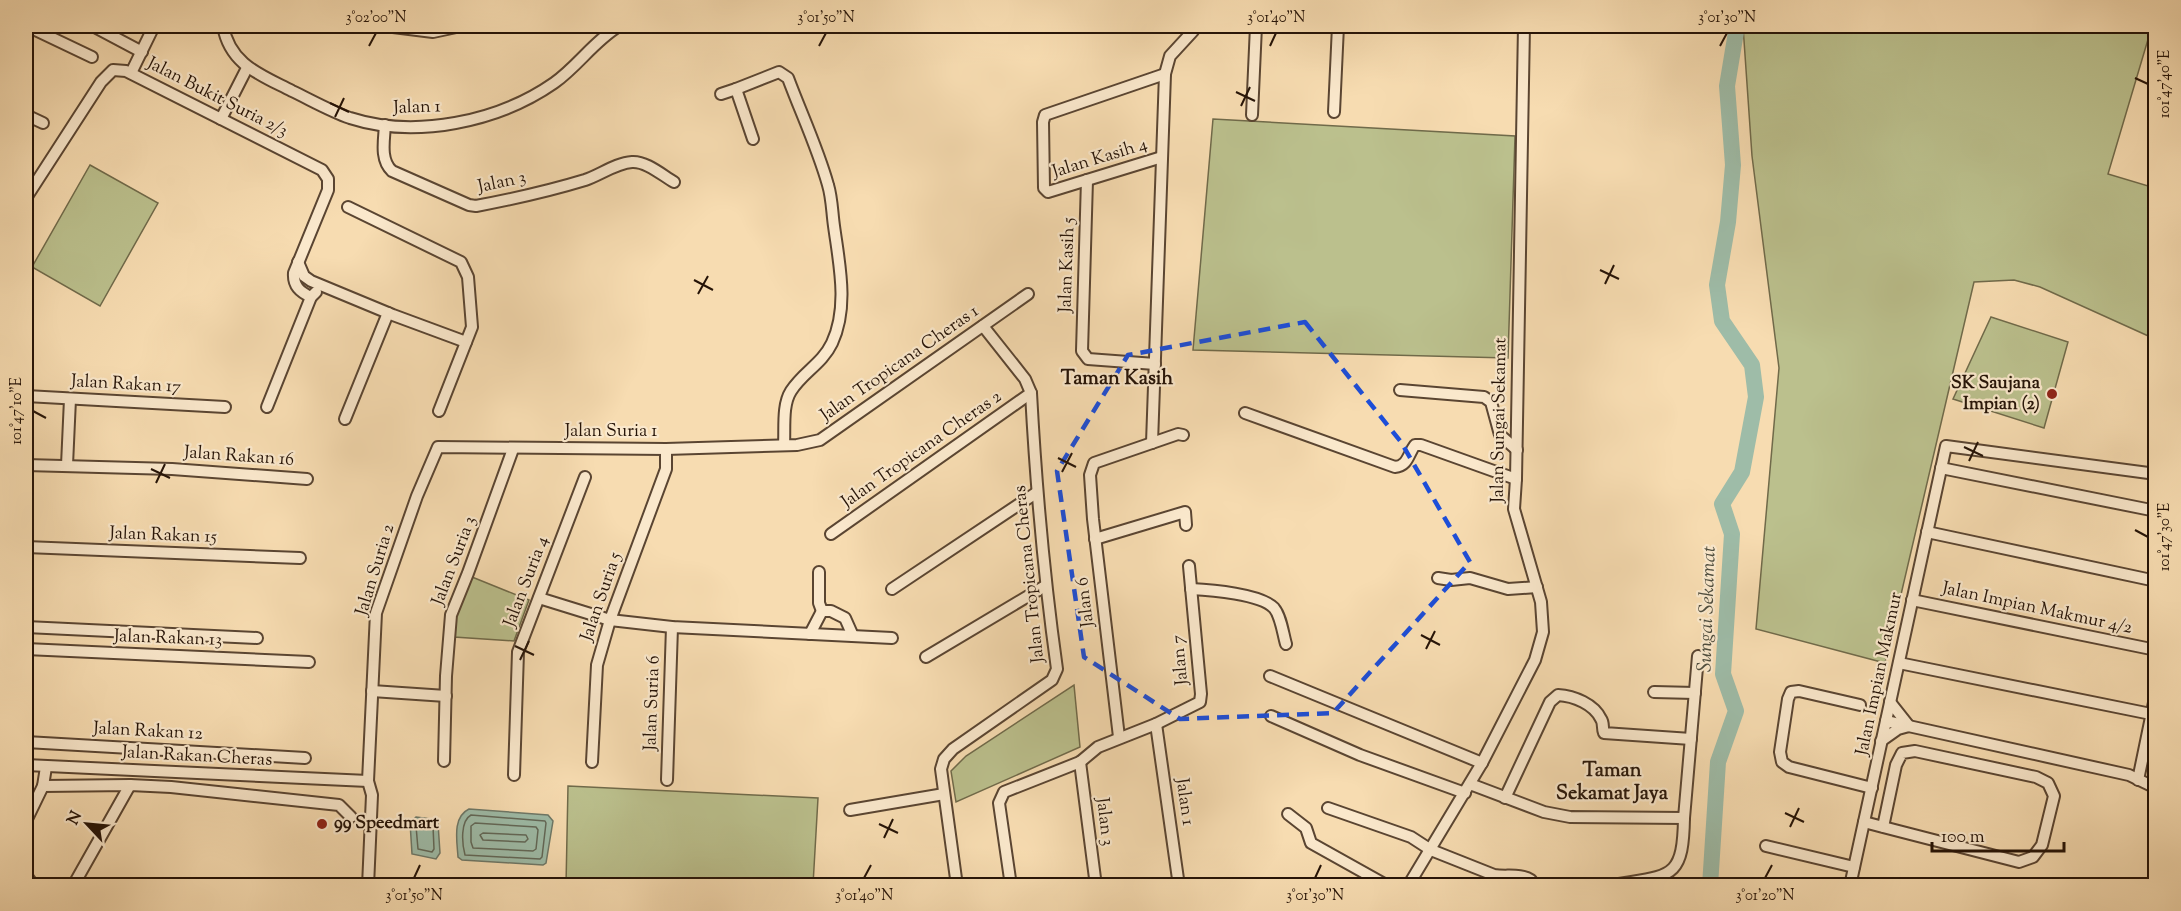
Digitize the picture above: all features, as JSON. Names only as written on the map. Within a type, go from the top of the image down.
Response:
[{"type":"street","points":[[27,26],[92,57]]},
{"type":"street","points":[[93,26],[142,52]]},
{"type":"street","points":[[131,73],[154,26]]},
{"type":"street","name":"Jalan 1","points":[[223,26],[233,52],[247,68],[349,118],[385,125],[421,126],[451,123],[508,107],[531,97],[554,83],[618,26]]},
{"type":"street","points":[[385,26],[433,32],[461,26]]},
{"type":"street","points":[[1183,435],[1178,434],[1152,443],[1165,74],[1170,56],[1195,26]]},
{"type":"street","points":[[1252,115],[1256,26]]},
{"type":"street","points":[[1334,112],[1338,26]]},
{"type":"street","name":"Jalan Sungai Sekamat","points":[[1408,885],[1482,763],[1535,660],[1543,632],[1541,602],[1514,509],[1524,26]]},
{"type":"street","points":[[221,119],[247,68]]},
{"type":"street","name":"Jalan Bukit Suria 2/3","points":[[26,198],[101,82],[113,70],[126,71],[322,170],[328,179],[328,190],[298,262],[293,280],[298,289],[311,297]]},
{"type":"street","points":[[721,94],[779,72],[788,78],[828,186],[842,303],[840,322],[832,343],[820,362],[790,392],[786,410],[784,445]]},
{"type":"street","name":"Jalan Kasih 4","points":[[1162,157],[1048,192],[1044,188],[1043,122],[1045,115],[1165,74]]},
{"type":"street","points":[[735,89],[753,139]]},
{"type":"street","points":[[26,115],[43,123]]},
{"type":"street","name":"Jalan 3","points":[[385,125],[386,166],[392,171],[469,205],[476,206],[525,196],[586,179],[622,164],[634,162],[674,182]]},
{"type":"street","name":"Jalan Kasih 5","points":[[1087,180],[1082,351],[1088,359],[1155,364]]},
{"type":"street","points":[[348,207],[461,262],[468,277],[472,327],[439,411]]},
{"type":"street","points":[[298,262],[304,276],[311,281],[387,313],[466,342]]},
{"type":"street","points":[[267,407],[311,297],[321,289],[328,287]]},
{"type":"street","name":"Jalan Tropicana Cheras 1","points":[[784,445],[820,440],[1028,294]]},
{"type":"street","points":[[345,419],[387,313]]},
{"type":"street","name":"Jalan Tropicana Cheras","points":[[955,885],[941,769],[944,759],[953,749],[1052,680],[1057,669],[1045,586],[1036,493],[1031,393],[1025,379],[983,326]]},
{"type":"street","points":[[1400,390],[1484,397],[1491,402],[1500,435],[1517,450]]},
{"type":"street","name":"Jalan Tropicana Cheras 2","points":[[831,534],[1031,393]]},
{"type":"street","name":"Jalan Rakan 17","points":[[26,396],[225,407]]},
{"type":"street","points":[[67,465],[70,399]]},
{"type":"street","points":[[1245,413],[1395,467],[1405,463],[1415,445],[1421,445],[1516,479]]},
{"type":"street","name":"Jalan 6","points":[[1119,737],[1095,539],[1090,475],[1094,463],[1152,443]]},
{"type":"street","name":"Jalan Suria 1","points":[[438,447],[666,449],[784,445]]},
{"type":"street","name":"Jalan Impian Makmur","points":[[1850,885],[1946,446],[2156,474]]},
{"type":"street","name":"Jalan Suria 2","points":[[368,885],[372,795],[368,781],[376,613],[417,496],[438,447]]},
{"type":"street","name":"Jalan Suria 3","points":[[444,761],[451,615],[513,449]]},
{"type":"street","name":"Jalan Suria 5","points":[[592,762],[597,665],[610,620],[666,469],[666,449]]},
{"type":"street","name":"Jalan Rakan 16","points":[[26,465],[172,469],[307,479]]},
{"type":"street","points":[[1941,468],[2156,511]]},
{"type":"street","name":"Jalan Suria 4","points":[[514,775],[520,646],[585,477]]},
{"type":"street","points":[[892,589],[1036,493]]},
{"type":"street","points":[[1095,539],[1185,512],[1186,525]]},
{"type":"street","points":[[1927,532],[2156,581]]},
{"type":"street","name":"Jalan Rakan 15","points":[[26,547],[300,558]]},
{"type":"street","name":"Jalan 7","points":[[1156,724],[1200,702],[1189,566]]},
{"type":"street","points":[[810,634],[822,611],[819,603],[819,572]]},
{"type":"street","points":[[1438,578],[1451,580],[1470,578],[1508,588],[1537,587]]},
{"type":"street","points":[[926,657],[1045,586]]},
{"type":"street","points":[[1191,589],[1224,591],[1268,603],[1276,610],[1286,644]]},
{"type":"street","points":[[539,598],[610,620],[672,627],[892,638]]},
{"type":"street","name":"Jalan Impian Makmur 4/2","points":[[1912,600],[2156,650]]},
{"type":"street","points":[[822,611],[831,611],[845,618],[853,636]]},
{"type":"street","points":[[26,627],[257,638]]},
{"type":"street","name":"Jalan Suria 6","points":[[667,780],[672,627]]},
{"type":"street","points":[[236,658],[238,637]]},
{"type":"street","name":"Jalan Rakan 13","points":[[26,649],[309,662]]},
{"type":"street","points":[[1619,884],[1660,877],[1670,872],[1681,856],[1684,844],[1684,818],[1698,656]]},
{"type":"street","points":[[1899,663],[2151,714]]},
{"type":"street","points":[[1270,676],[1482,763]]},
{"type":"street","points":[[372,691],[446,696]]},
{"type":"street","points":[[1860,705],[1798,691],[1791,692],[1780,752],[1782,762],[1789,767],[1872,788]]},
{"type":"street","points":[[1654,692],[1695,693]]},
{"type":"street","points":[[2138,780],[2156,693]]},
{"type":"street","points":[[1505,798],[1550,702],[1555,697],[1564,695],[1588,704],[1601,717],[1604,733],[1691,739]]},
{"type":"street","points":[[1890,702],[1909,726]]},
{"type":"street","points":[[1271,716],[1360,755],[1468,789],[1505,798],[1544,812],[1570,817],[1684,818]]},
{"type":"street","points":[[1886,721],[2129,775],[2156,788]]},
{"type":"street","points":[[1011,885],[999,803],[1004,792],[1080,762],[1098,747],[1156,724]]},
{"type":"street","name":"Jalan 1","points":[[1156,724],[1179,885]]},
{"type":"street","points":[[1881,741],[1898,729],[1909,726]]},
{"type":"street","name":"Jalan Rakan 12","points":[[26,742],[304,758]]},
{"type":"street","points":[[1864,822],[1883,827],[2019,862],[2033,857],[2042,845],[2054,796],[2048,783],[2036,777],[1915,751],[1902,753],[1896,765],[1883,827]]},
{"type":"street","points":[[248,754],[248,776]]},
{"type":"street","name":"Jalan 3","points":[[1080,762],[1096,885]]},
{"type":"street","name":"Jalan Rakan Cheras","points":[[26,765],[368,781]]},
{"type":"street","points":[[26,820],[43,786],[46,767]]},
{"type":"street","points":[[231,775],[231,793]]},
{"type":"street","points":[[300,779],[300,801]]},
{"type":"street","points":[[43,786],[129,785],[231,793],[339,805],[351,817]]},
{"type":"street","points":[[73,885],[129,785]]},
{"type":"street","points":[[850,810],[944,794]]},
{"type":"street","points":[[1328,808],[1411,837],[1431,850],[1494,875],[1526,876],[1531,880],[1532,885]]},
{"type":"street","points":[[1288,814],[1306,828],[1311,843],[1388,885]]},
{"type":"street","points":[[1766,846],[1854,867]]},
{"type":"street","points":[[26,875],[34,885]]},
{"type":"highlighted area","points":[[1305,322],[1401,442],[1470,562],[1333,713],[1180,719],[1084,657],[1057,471],[1128,355]]},
{"type":"green space","points":[[1743,26],[2152,26],[2108,174],[2155,188],[2155,339],[2040,287],[2014,280],[1974,282],[1885,663],[1756,629],[1779,368],[1752,156]]},
{"type":"green space","points":[[1213,119],[1515,136],[1508,358],[1193,350]]},
{"type":"green space","points":[[90,165],[158,203],[100,306],[32,267]]},
{"type":"green space","points":[[1991,317],[2068,342],[2044,428],[1953,399]]},
{"type":"green space","points":[[472,577],[529,600],[514,641],[454,637],[455,618]]},
{"type":"green space","points":[[1074,685],[1080,747],[956,802],[951,771],[966,756]]},
{"type":"green space","points":[[568,786],[818,798],[813,885],[566,885]]},
{"type":"water","points":[[469,809],[548,815],[553,821],[546,863],[543,865],[462,860],[458,857],[457,830],[460,818]]},
{"type":"water","points":[[416,817],[431,819],[438,823],[440,853],[436,859],[412,854],[410,822]]},
{"type":"waterway","name":"Sungai Sekamat","points":[[1710,886],[1718,762],[1736,711],[1723,674],[1732,534],[1722,504],[1742,472],[1756,397],[1752,365],[1722,321],[1717,285],[1728,222],[1733,165],[1727,86],[1737,26]]},
{"type":"place","name":"SK Saujana Impian (2)","points":[[2052,394]]},
{"type":"place","name":"99 Speedmart","points":[[322,824]]},
{"type":"district","name":"Taman Kasih","points":[[1117,379]]},
{"type":"district","name":"Taman Sekamat Jaya","points":[[1612,782]]}]
